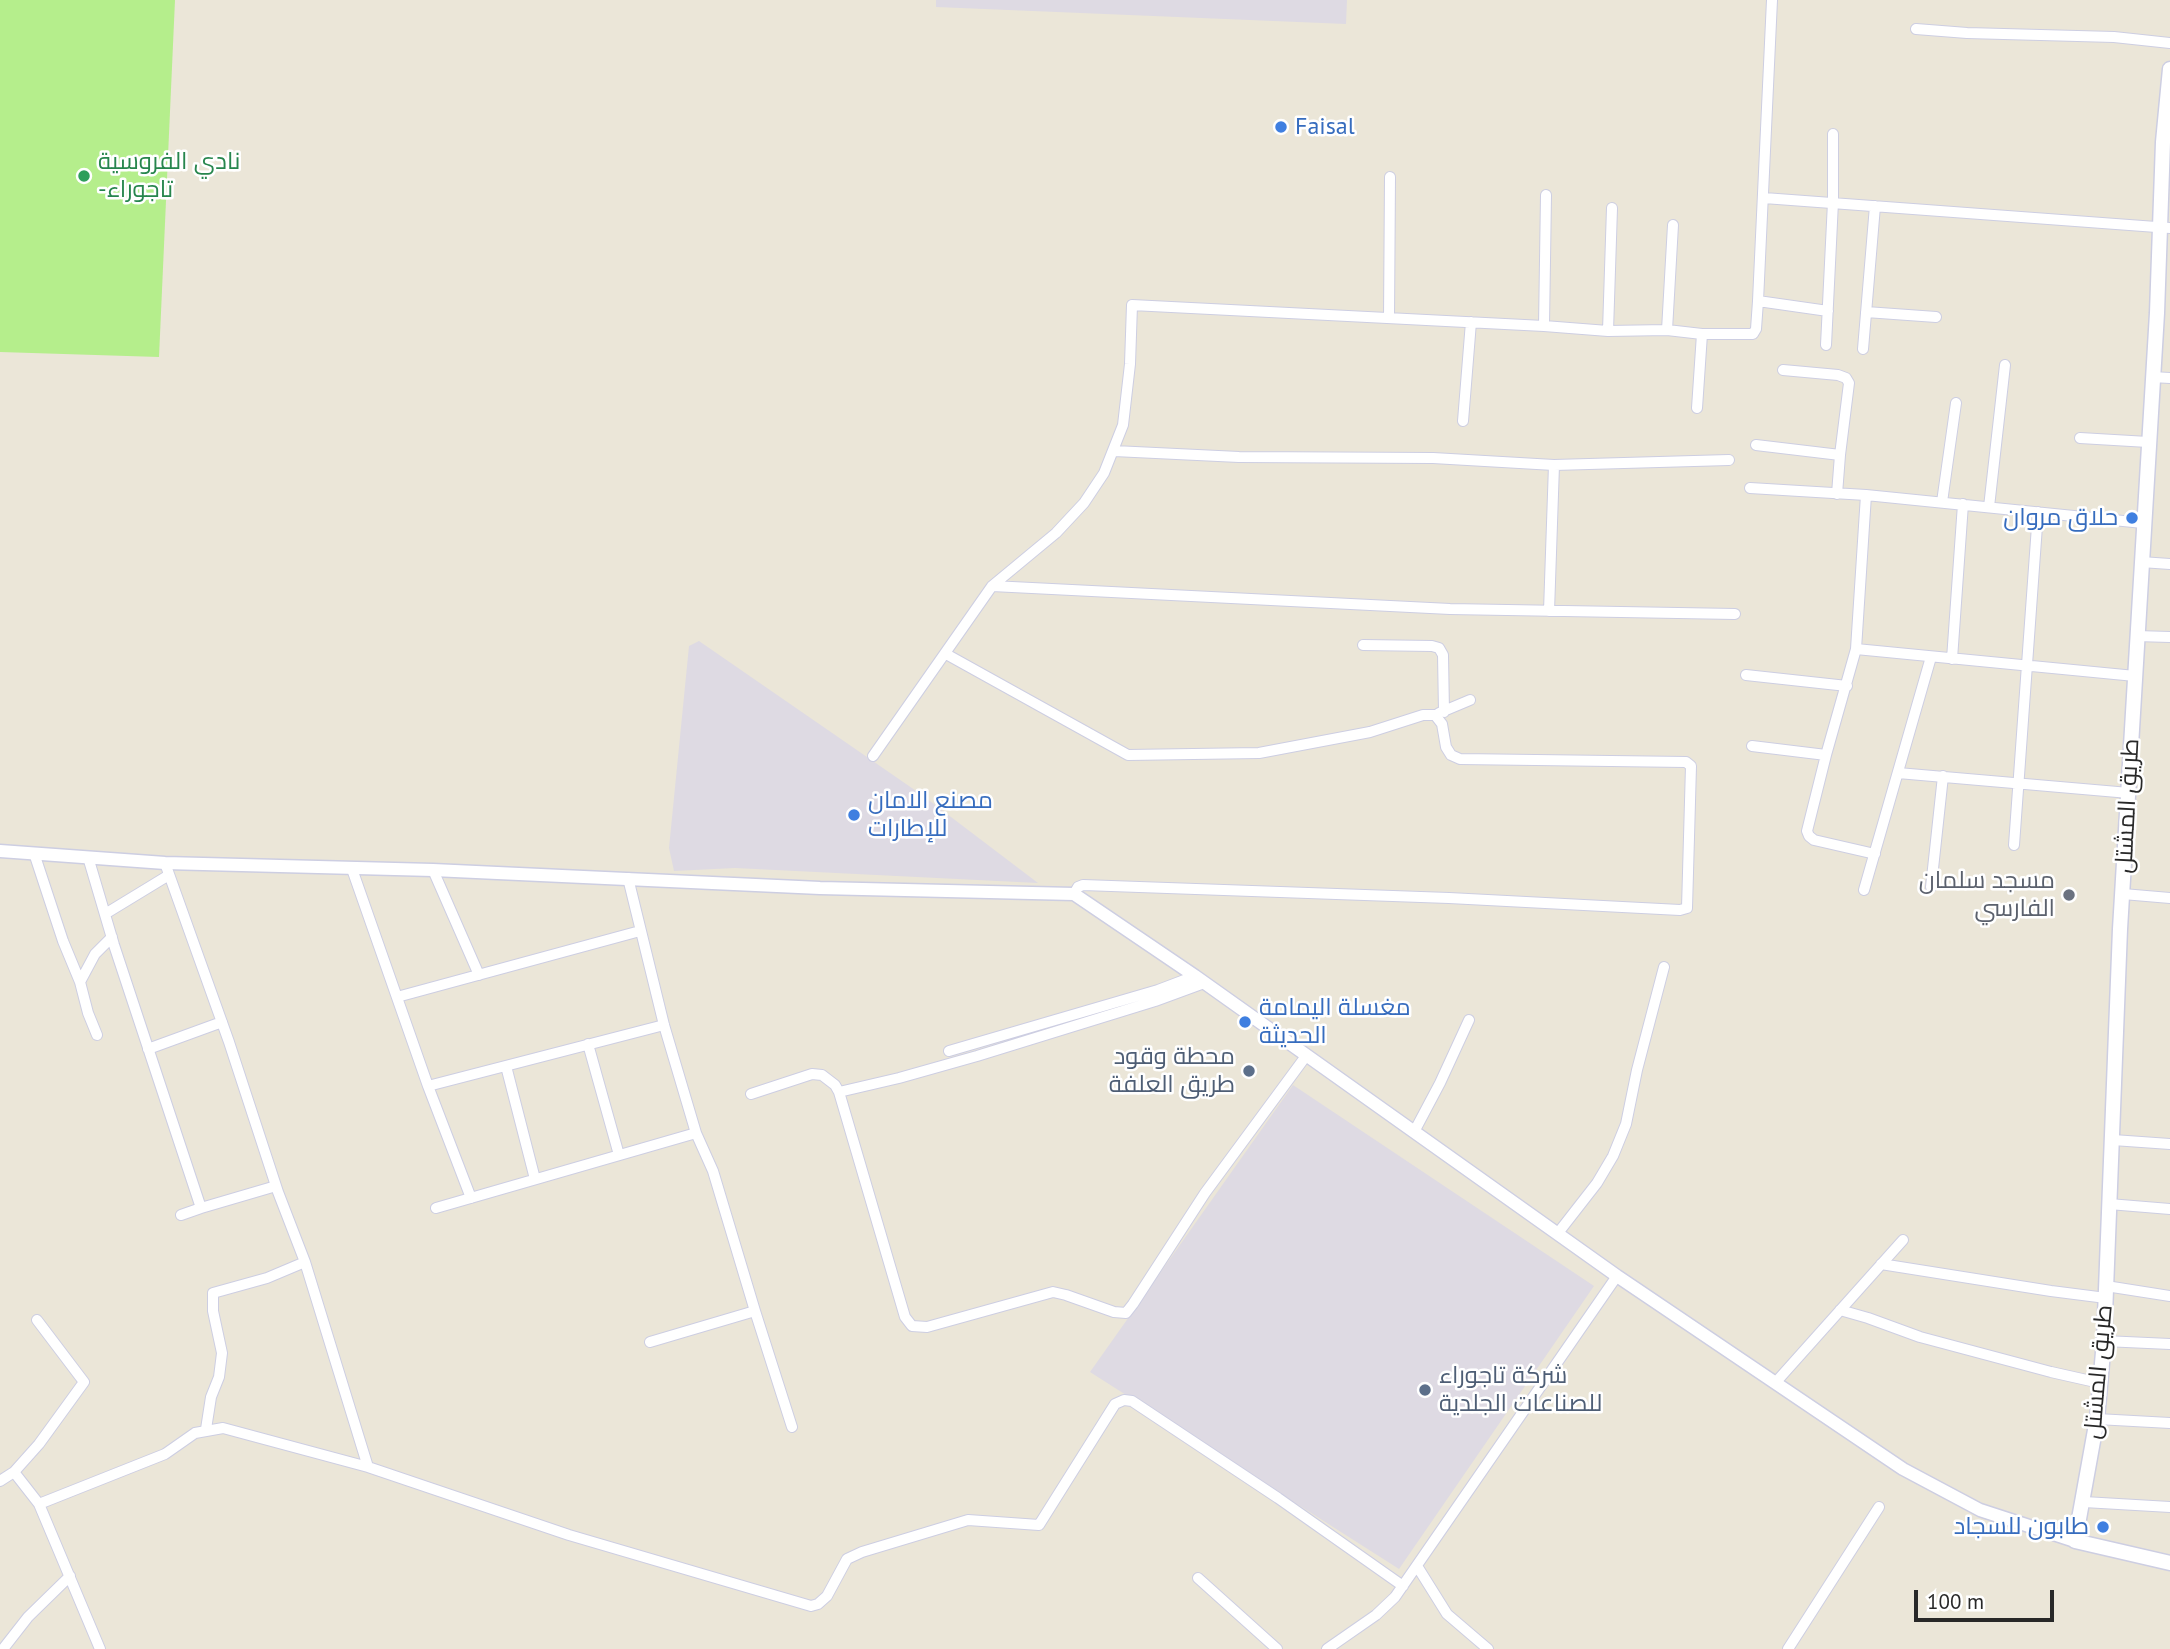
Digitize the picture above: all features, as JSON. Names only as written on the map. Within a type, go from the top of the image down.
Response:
[{"type":"main road","name":"طريق المشتل","points":[[2075,1541],[2097,1419],[2104,1341],[2119,941],[2136,636],[2152,377],[2164,304],[2166,227],[2163,142],[2170,69]]},
{"type":"main road","points":[[2075,1541],[2170,1563]]},
{"type":"street","points":[[873,756],[992,586],[1056,533],[1084,503],[1104,473],[1124,425],[1128,397],[1132,305],[1608,331],[1667,330],[1702,334],[1753,334],[1756,329],[1764,198],[1772,0]]},
{"type":"street","points":[[1916,29],[2114,37],[2170,43]]},
{"type":"street","points":[[1826,345],[1833,202],[1833,134]]},
{"type":"street","points":[[1390,177],[1390,318]]},
{"type":"street","points":[[1544,326],[1546,195]]},
{"type":"street","points":[[1764,198],[2166,227]]},
{"type":"street","points":[[1863,349],[1875,206]]},
{"type":"street","points":[[1608,331],[1612,208]]},
{"type":"street","points":[[1667,330],[1672,225]]},
{"type":"street","points":[[1758,301],[1828,311]]},
{"type":"street","points":[[1866,312],[1936,317]]},
{"type":"street","points":[[1463,421],[1471,322]]},
{"type":"street","points":[[1697,408],[1702,334]]},
{"type":"street","points":[[1989,507],[2005,365]]},
{"type":"street","points":[[1783,370],[1838,375],[1846,378],[1849,383],[1837,494]]},
{"type":"street","points":[[2152,377],[2170,378]]},
{"type":"street","points":[[1942,502],[1956,403]]},
{"type":"street","points":[[2080,438],[2148,442]]},
{"type":"street","points":[[1756,445],[1840,455]]},
{"type":"street","points":[[1114,451],[1239,457],[1433,458],[1554,464],[1729,460]]},
{"type":"street","points":[[1549,611],[1554,464]]},
{"type":"street","points":[[1751,488],[1866,495],[2143,523]]},
{"type":"street","points":[[1866,495],[1856,649],[1807,831],[1814,841],[1875,854]]},
{"type":"street","points":[[1952,659],[1963,504]]},
{"type":"street","points":[[2014,845],[2038,512]]},
{"type":"street","points":[[2141,562],[2170,564]]},
{"type":"street","points":[[992,586],[1450,609],[1735,614]]},
{"type":"street","points":[[2136,636],[2170,637]]},
{"type":"street","points":[[1074,894],[1077,887],[1083,885],[1449,898],[1672,910],[1687,908],[1691,766],[1686,762],[1460,759],[1451,755],[1446,747],[1441,724],[1439,713],[1443,655],[1439,648],[1363,645]]},
{"type":"street","points":[[1856,649],[2135,676]]},
{"type":"street","points":[[946,654],[1128,755],[1259,753],[1370,732],[1423,715],[1439,713],[1470,699]]},
{"type":"street","points":[[1864,890],[1931,657]]},
{"type":"street","points":[[1746,675],[1847,686]]},
{"type":"street","points":[[1752,746],[1826,755]]},
{"type":"street","points":[[1898,773],[2129,793]]},
{"type":"street","points":[[1931,887],[1943,776]]},
{"type":"street","points":[[0,851],[88,857],[167,869],[433,870],[820,888],[1074,894],[1200,980],[1617,1276],[1903,1469],[1969,1504],[2029,1528],[2075,1541]]},
{"type":"street","points":[[34,853],[97,1035]]},
{"type":"street","points":[[88,857],[111,937],[201,1208]]},
{"type":"street","points":[[105,914],[167,869]]},
{"type":"street","points":[[167,869],[222,1021],[276,1186],[305,1262],[368,1467]]},
{"type":"street","points":[[352,869],[428,1086],[471,1198]]},
{"type":"street","points":[[433,870],[479,975]]},
{"type":"street","points":[[628,878],[664,1025],[696,1133],[713,1171],[792,1427]]},
{"type":"street","points":[[2123,894],[2170,898]]},
{"type":"street","points":[[397,998],[640,931]]},
{"type":"street","points":[[80,982],[95,954],[111,937]]},
{"type":"street","points":[[1559,1233],[1597,1183],[1613,1156],[1626,1124],[1637,1069],[1664,967]]},
{"type":"street","points":[[949,1051],[1158,989],[1200,980]]},
{"type":"street","points":[[839,1092],[978,1056],[1155,1001],[1200,980]]},
{"type":"street","points":[[1414,1132],[1469,1020]]},
{"type":"street","points":[[148,1049],[222,1021]]},
{"type":"street","points":[[428,1086],[664,1025]]},
{"type":"street","points":[[588,1044],[619,1155]]},
{"type":"street","points":[[751,1094],[811,1074],[822,1075],[830,1080],[839,1092],[907,1323],[927,1327],[1053,1292],[1122,1314],[1133,1304],[1205,1193],[1306,1056]]},
{"type":"street","points":[[506,1066],[535,1179]]},
{"type":"street","points":[[436,1208],[696,1133]]},
{"type":"street","points":[[2113,1140],[2170,1144]]},
{"type":"street","points":[[181,1215],[276,1186]]},
{"type":"street","points":[[2109,1204],[2170,1209]]},
{"type":"street","points":[[1776,1382],[1903,1240]]},
{"type":"street","points":[[206,1429],[222,1353],[212,1311],[212,1293],[267,1278],[305,1262]]},
{"type":"street","points":[[1881,1264],[2050,1291],[2170,1296]]},
{"type":"street","points":[[1330,1648],[1376,1615],[1403,1586],[1617,1276]]},
{"type":"street","points":[[1840,1310],[1920,1337],[2100,1383]]},
{"type":"street","points":[[650,1342],[755,1311]]},
{"type":"street","points":[[0,1481],[14,1472],[39,1444],[84,1382],[37,1320]]},
{"type":"street","points":[[2104,1341],[2170,1344]]},
{"type":"street","points":[[39,1504],[166,1454],[195,1433],[223,1427],[368,1467],[569,1535],[811,1606],[827,1596],[847,1559],[862,1552],[968,1520],[1038,1525],[1115,1404],[1124,1399],[1132,1401],[1403,1586]]},
{"type":"street","points":[[2097,1419],[2170,1423]]},
{"type":"street","points":[[14,1472],[39,1504],[100,1649]]},
{"type":"street","points":[[2084,1502],[2170,1507]]},
{"type":"street","points":[[1788,1649],[1879,1507]]},
{"type":"street","points":[[1417,1566],[1447,1614],[1488,1649]]},
{"type":"street","points":[[2,1649],[28,1617],[70,1576]]},
{"type":"street","points":[[1198,1578],[1277,1649]]},
{"type":"shaded area","points":[[936,0],[1347,0],[1346,24],[936,7]]},
{"type":"shaded area","points":[[699,641],[922,795],[1038,883],[735,868],[674,871],[669,848],[689,646]]},
{"type":"shaded area","points":[[1293,1085],[1594,1286],[1399,1569],[1090,1372]]},
{"type":"green space","name":"نادي الفروسية -تاجوراء","points":[[0,0],[175,0],[159,357],[0,352]]},
{"type":"place","name":"Faisal","points":[[1281,127]]},
{"type":"place","name":"نادي الفروسية -تاجوراء","points":[[84,176]]},
{"type":"place","name":"حلاق مروان","points":[[2132,518]]},
{"type":"place","name":"مصنع الامان للإطارات","points":[[854,815]]},
{"type":"place","name":"مسجد سلمان الفارسي","points":[[2069,895]]},
{"type":"place","name":"مغسلة اليمامة الحديثة","points":[[1245,1022]]},
{"type":"place","name":"محطة وقود طريق العلفة","points":[[1249,1071]]},
{"type":"place","name":"شركة تاجوراء للصناعات الجلدية","points":[[1425,1390]]},
{"type":"place","name":"طابون للسجاد","points":[[2103,1527]]}]
